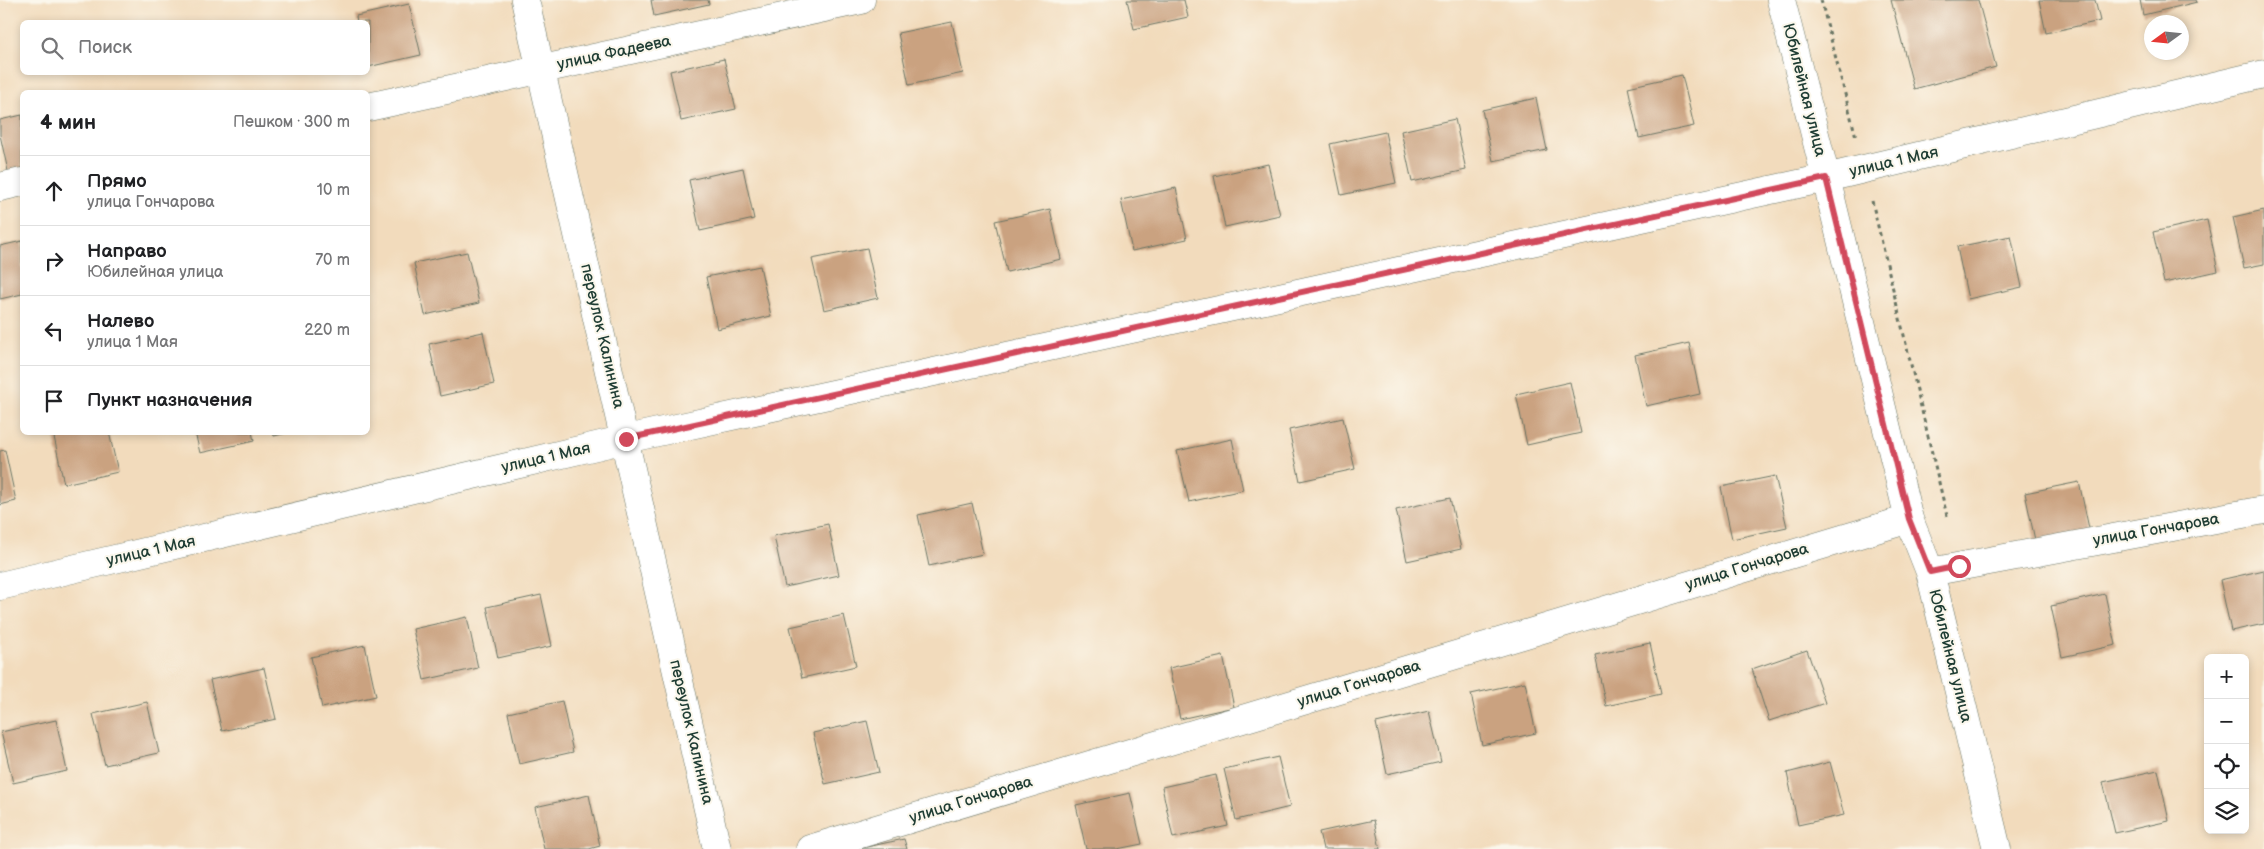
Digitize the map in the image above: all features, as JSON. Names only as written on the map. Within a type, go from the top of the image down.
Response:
[{"type":"street","name":"переулок Калинина","points":[[525,0],[626,439],[717,849]]},
{"type":"street","name":"улица Фадеева","points":[[370,107],[862,0]]},
{"type":"street","name":"Юбилейная улица","points":[[1781,0],[1909,519],[1930,572],[1997,849]]},
{"type":"street","name":"улица 1 Мая","points":[[0,586],[626,439],[1826,178],[2264,74]]},
{"type":"street","points":[[0,187],[20,182]]},
{"type":"street","name":"улица Гончарова","points":[[1930,572],[2264,510]]},
{"type":"street","name":"улица Гончарова","points":[[810,849],[1909,519]]},
{"type":"path","points":[[1821,0],[1864,169],[1959,566]]},
{"type":"building","points":[[651,0],[708,0],[709,4],[654,16]]},
{"type":"building","points":[[1127,0],[1184,0],[1188,17],[1134,29]]},
{"type":"building","points":[[1891,0],[1978,0],[1996,67],[1914,89]]},
{"type":"building","points":[[2039,0],[2095,0],[2100,21],[2046,33]]},
{"type":"building","points":[[2140,0],[2196,0],[2197,2],[2143,15]]},
{"type":"building","points":[[409,4],[421,55],[370,67],[370,20],[357,20],[356,16]]},
{"type":"building","points":[[952,22],[963,73],[909,85],[898,33]]},
{"type":"building","points":[[724,59],[736,109],[681,121],[670,71]]},
{"type":"building","points":[[1682,75],[1694,126],[1639,138],[1628,87]]},
{"type":"building","points":[[1536,98],[1547,150],[1493,161],[1482,110]]},
{"type":"building","points":[[20,115],[20,168],[8,171],[0,135],[0,120]]},
{"type":"building","points":[[1455,119],[1466,170],[1412,182],[1401,131]]},
{"type":"building","points":[[1385,132],[1396,183],[1341,195],[1330,144]]},
{"type":"building","points":[[1268,164],[1280,215],[1225,227],[1214,176]]},
{"type":"building","points":[[743,168],[754,219],[700,231],[689,180]]},
{"type":"building","points":[[1176,188],[1187,239],[1132,251],[1121,200]]},
{"type":"building","points":[[1050,209],[1061,259],[1007,272],[995,221]]},
{"type":"building","points":[[2264,210],[2264,264],[2244,268],[2233,217]]},
{"type":"building","points":[[2207,220],[2218,271],[2164,283],[2153,232]]},
{"type":"building","points":[[2011,236],[2022,287],[1968,299],[1957,247]]},
{"type":"building","points":[[20,241],[20,294],[0,299],[0,246]]},
{"type":"building","points":[[867,248],[878,298],[824,310],[812,259]]},
{"type":"building","points":[[467,252],[479,303],[425,315],[414,263]]},
{"type":"building","points":[[760,266],[771,316],[717,329],[706,277]]},
{"type":"building","points":[[483,332],[494,384],[440,396],[429,344]]},
{"type":"building","points":[[1689,343],[1700,394],[1646,406],[1635,355]]},
{"type":"building","points":[[1570,382],[1581,433],[1527,445],[1516,394]]},
{"type":"building","points":[[1343,418],[1355,469],[1300,481],[1289,430]]},
{"type":"building","points":[[54,435],[110,435],[118,472],[64,484]]},
{"type":"building","points":[[196,435],[253,435],[254,441],[200,453]]},
{"type":"building","points":[[1232,439],[1243,490],[1189,502],[1177,451]]},
{"type":"building","points":[[5,450],[16,501],[0,505],[0,451]]},
{"type":"building","points":[[1775,476],[1787,527],[1732,539],[1721,487]]},
{"type":"building","points":[[2079,482],[2090,533],[2036,545],[2025,493]]},
{"type":"building","points":[[1450,498],[1461,549],[1407,561],[1396,510]]},
{"type":"building","points":[[972,503],[983,554],[929,566],[918,515]]},
{"type":"building","points":[[828,524],[839,575],[785,587],[774,536]]},
{"type":"building","points":[[2264,570],[2264,624],[2231,631],[2220,580]]},
{"type":"building","points":[[2105,594],[2116,645],[2062,657],[2051,606]]},
{"type":"building","points":[[541,595],[552,646],[498,658],[487,607]]},
{"type":"building","points":[[844,615],[856,666],[802,678],[790,627]]},
{"type":"building","points":[[467,617],[478,668],[424,680],[413,629]]},
{"type":"building","points":[[1650,643],[1661,694],[1606,706],[1595,655]]},
{"type":"building","points":[[365,645],[376,696],[322,708],[311,657]]},
{"type":"building","points":[[1807,650],[1825,703],[1769,721],[1752,669]]},
{"type":"building","points":[[1223,656],[1234,707],[1180,719],[1169,668]]},
{"type":"building","points":[[264,668],[276,719],[222,731],[210,680]]},
{"type":"building","points":[[1525,682],[1536,733],[1482,745],[1471,694]]},
{"type":"building","points":[[562,701],[573,752],[519,764],[508,713]]},
{"type":"building","points":[[147,702],[159,753],[105,765],[93,714]]},
{"type":"building","points":[[1429,711],[1441,762],[1387,774],[1376,723]]},
{"type":"building","points":[[56,720],[67,771],[13,783],[1,732]]},
{"type":"building","points":[[867,721],[879,772],[825,784],[813,733]]},
{"type":"building","points":[[1278,757],[1290,807],[1236,820],[1224,769]]},
{"type":"building","points":[[1830,762],[1844,815],[1798,825],[1787,773]]},
{"type":"building","points":[[2158,770],[2169,821],[2115,833],[2103,782]]},
{"type":"building","points":[[1216,775],[1228,826],[1173,838],[1162,787]]},
{"type":"building","points":[[1130,793],[1142,844],[1117,849],[1086,849],[1076,805]]},
{"type":"building","points":[[589,795],[600,846],[589,849],[544,849],[535,807]]},
{"type":"building","points":[[1374,820],[1380,849],[1323,849],[1319,832]]},
{"type":"building","points":[[904,839],[907,849],[862,849],[862,848]]},
{"type":"route","points":[[626,439],[1826,178],[1909,519],[1930,572],[1959,566]]}]
